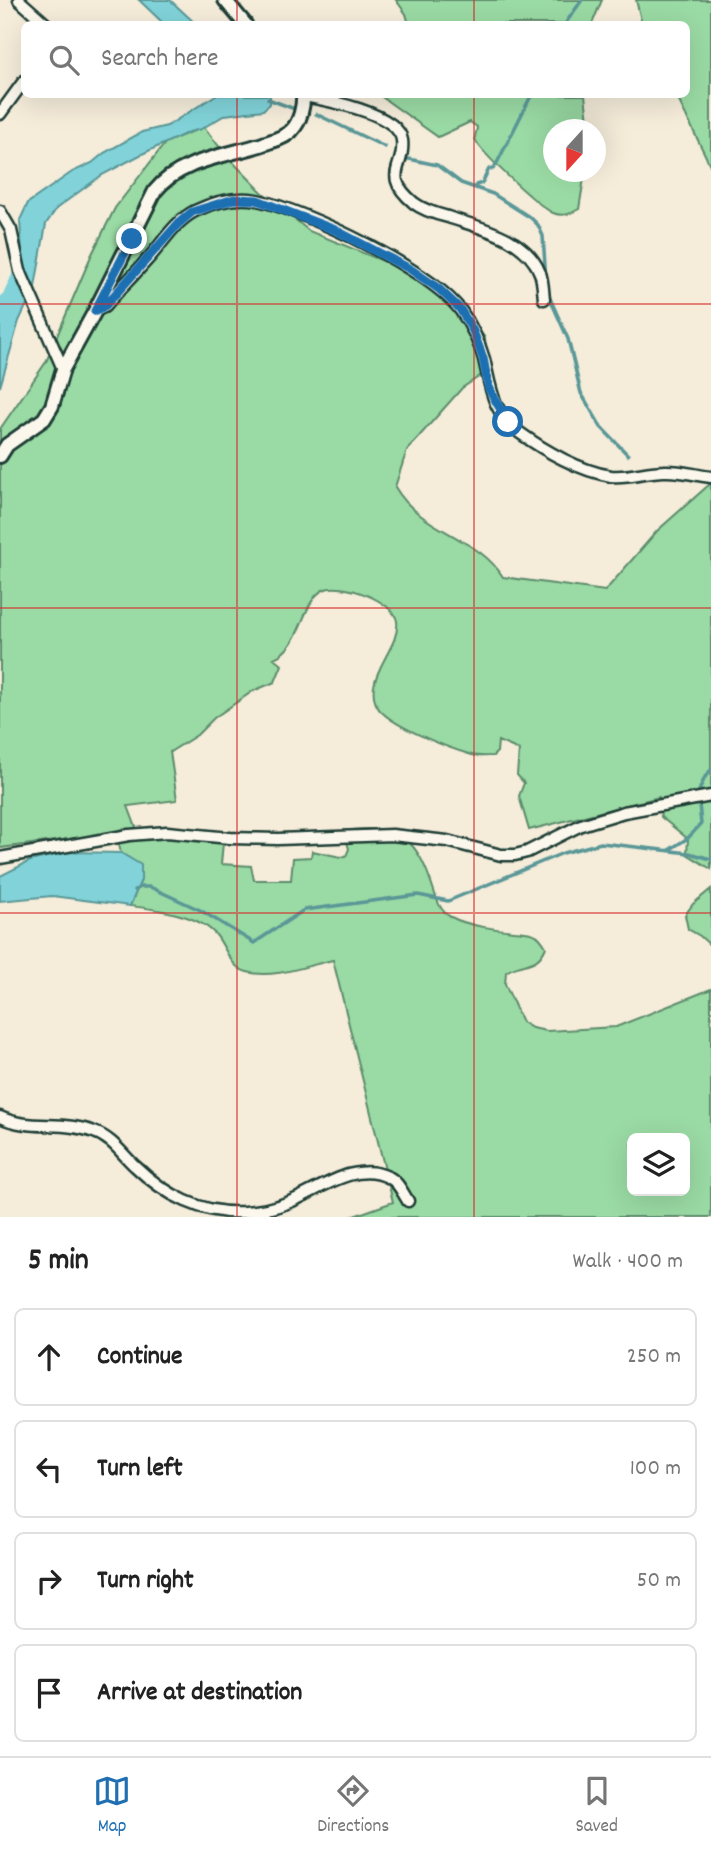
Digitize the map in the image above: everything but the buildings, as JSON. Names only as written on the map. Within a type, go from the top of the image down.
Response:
[{"type":"street","points":[[19,0],[43,21]]},
{"type":"street","points":[[225,0],[242,21]]},
{"type":"street","points":[[0,114],[21,84]]},
{"type":"street","points":[[0,456],[7,446],[44,419],[52,407],[63,369],[164,178],[185,168],[266,143],[292,131],[298,122],[302,98]]},
{"type":"street","points":[[316,98],[365,111],[390,124],[399,132],[402,140],[396,178],[402,191],[416,205],[487,229],[518,247],[532,259],[541,274],[544,299]]},
{"type":"street","points":[[95,311],[104,307],[178,224],[192,212],[234,199],[257,200],[335,230],[410,269],[439,289],[460,309],[473,331],[483,358],[489,389],[498,406],[508,422],[527,438],[567,460],[609,475],[625,477],[672,471],[711,477]]},
{"type":"street","points":[[0,211],[11,230],[19,271],[63,369]]},
{"type":"street","points":[[0,858],[157,832],[278,839],[391,835],[447,842],[501,855],[515,855],[527,852],[565,831],[624,812],[711,796]]},
{"type":"street","points":[[0,1117],[25,1126],[72,1126],[94,1132],[111,1142],[150,1180],[173,1195],[194,1205],[221,1211],[268,1209],[289,1203],[337,1180],[359,1173],[376,1173],[389,1177],[398,1184],[408,1201]]},
{"type":"green space","points":[[396,0],[602,0],[593,21],[408,21]]},
{"type":"green space","points":[[636,0],[711,0],[711,167],[677,98],[690,98],[690,21],[641,21]]},
{"type":"green space","points":[[383,98],[585,98],[588,119],[543,119],[543,182],[583,182],[579,209],[557,214],[546,209],[486,154],[475,138],[477,127],[470,122],[438,137]]},
{"type":"green space","points":[[204,127],[225,154],[262,192],[309,231],[410,272],[464,310],[485,338],[487,358],[480,376],[462,388],[407,450],[395,487],[420,515],[479,552],[503,577],[605,591],[657,531],[711,483],[711,869],[687,854],[688,839],[661,817],[659,797],[529,830],[519,796],[524,783],[517,775],[519,750],[498,741],[497,752],[493,756],[472,755],[406,728],[393,721],[377,706],[374,686],[395,637],[397,621],[387,606],[377,600],[342,588],[323,590],[310,604],[291,644],[274,658],[282,665],[275,682],[253,691],[214,718],[197,735],[170,752],[177,800],[128,806],[137,830],[173,828],[224,832],[221,864],[251,866],[254,880],[291,880],[293,858],[311,857],[312,851],[346,856],[349,849],[344,831],[380,830],[393,832],[404,838],[421,858],[438,902],[448,915],[473,925],[531,933],[543,942],[546,947],[538,959],[506,972],[505,984],[522,1022],[532,1028],[547,1031],[616,1027],[711,989],[711,1217],[351,1217],[393,1202],[333,960],[279,973],[247,972],[236,966],[216,935],[199,922],[176,914],[130,906],[141,880],[141,866],[121,853],[116,833],[0,848],[0,429],[46,362],[91,256],[115,208],[166,142]]},
{"type":"green space","points":[[711,889],[711,946],[688,929],[685,915],[693,904]]},
{"type":"water","points":[[139,0],[170,0],[193,21],[161,21]]},
{"type":"water","points":[[211,98],[270,98],[270,104],[263,110],[225,115],[201,129],[142,154],[102,175],[57,208],[46,224],[35,287],[19,321],[0,387],[0,312],[14,299],[17,291],[17,274],[22,252],[20,220],[28,203],[104,153],[142,132],[167,126]]},
{"type":"water","points":[[68,852],[121,853],[141,865],[141,880],[130,906],[52,896],[0,901],[0,876],[30,861]]},
{"type":"waterway","points":[[567,21],[582,0]]},
{"type":"waterway","points":[[476,185],[482,183],[489,169],[493,169],[497,163],[530,98]]},
{"type":"waterway","points":[[268,99],[292,108]]},
{"type":"waterway","points":[[316,114],[385,147]]},
{"type":"waterway","points":[[409,159],[437,165],[461,183],[493,194],[531,218],[543,236],[546,280]]},
{"type":"waterway","points":[[0,310],[12,298],[21,278],[25,259]]},
{"type":"waterway","points":[[548,294],[568,339],[581,393],[601,427],[628,455]]},
{"type":"waterway","points":[[699,791],[711,770]]},
{"type":"waterway","points":[[669,850],[688,838],[701,824],[699,804]]},
{"type":"waterway","points":[[135,890],[150,887],[200,910],[254,943],[304,910],[418,895],[448,901],[563,853],[601,843],[689,853],[711,859]]},
{"type":"route","points":[[132,239],[95,311],[104,307],[178,224],[192,212],[216,203],[234,199],[257,200],[335,230],[410,269],[439,289],[460,309],[473,331],[483,358],[489,389],[508,422]]}]
